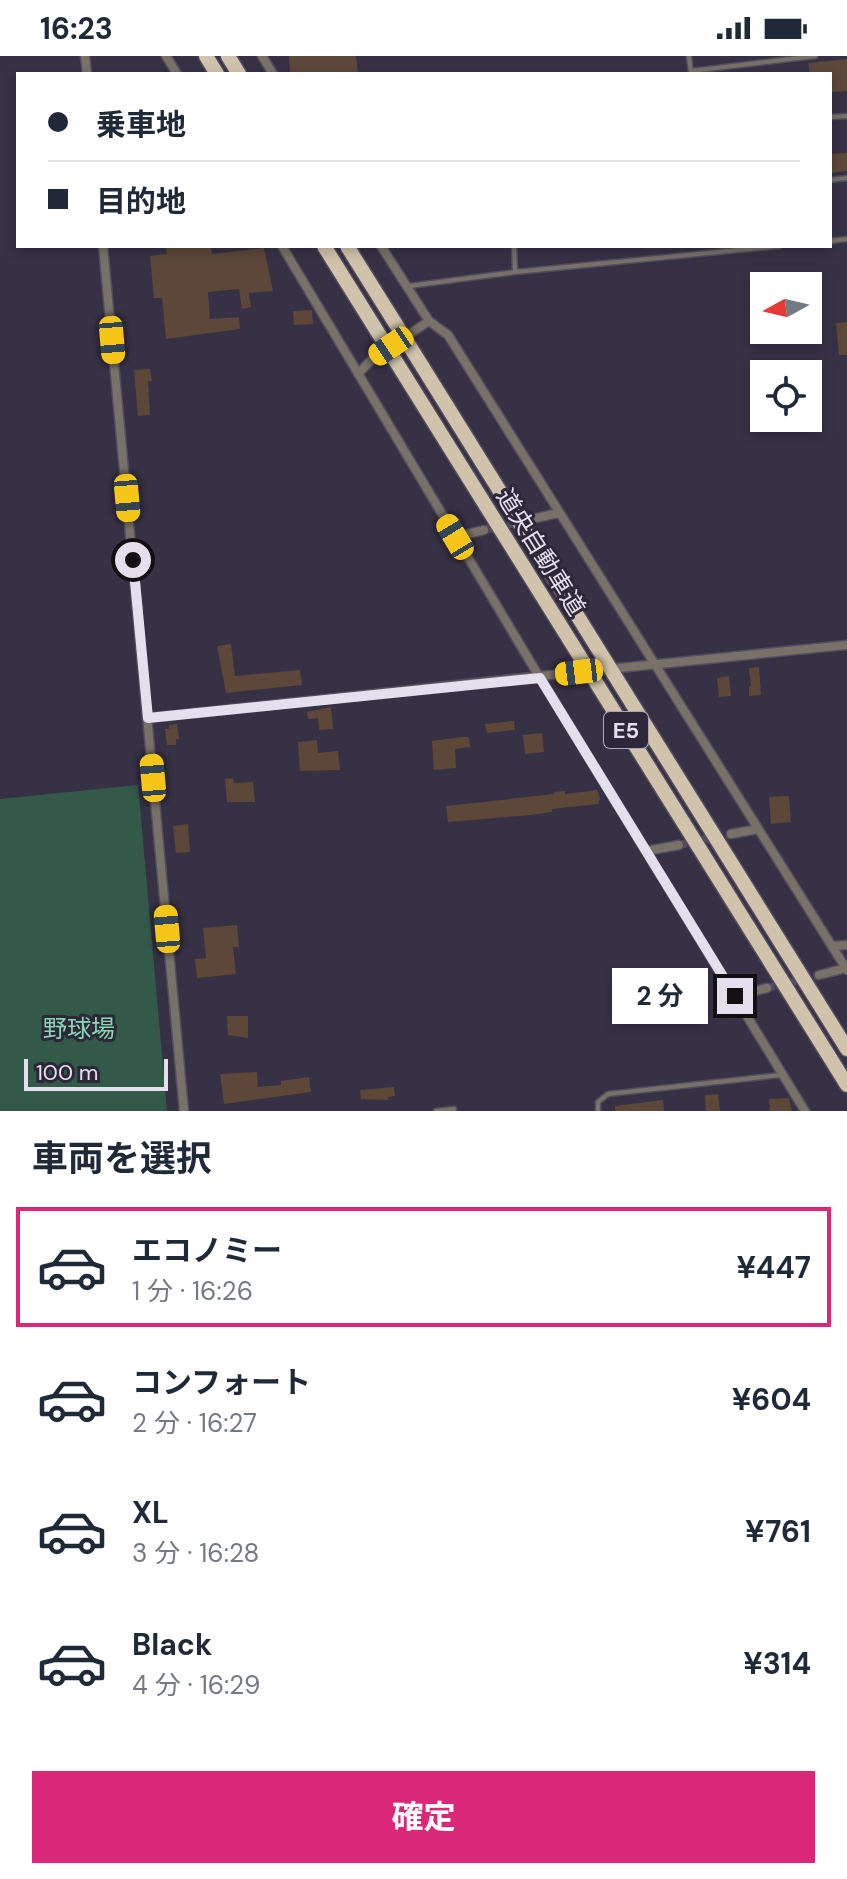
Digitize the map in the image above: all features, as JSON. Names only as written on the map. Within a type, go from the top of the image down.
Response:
[{"type":"highway","name":"道央自動車道","points":[[325,248],[847,1085]]},
{"type":"highway","name":"道央自動車道","points":[[348,248],[847,1049]]},
{"type":"street","points":[[103,248],[184,1111]]},
{"type":"street","points":[[283,248],[540,678],[805,1111]]},
{"type":"street","points":[[382,248],[429,321],[448,335],[846,969],[819,975]]},
{"type":"street","points":[[358,374],[372,359],[429,321]]},
{"type":"street","points":[[536,518],[559,513]]},
{"type":"street","points":[[455,537],[484,530]]},
{"type":"street","points":[[619,668],[847,645]]},
{"type":"street","points":[[148,718],[579,672]]},
{"type":"street","points":[[731,834],[758,829]]},
{"type":"street","points":[[646,851],[679,845]]},
{"type":"street","points":[[832,946],[847,945]]},
{"type":"street","points":[[735,996],[767,988]]},
{"type":"lane","points":[[689,56],[691,72],[815,56]]},
{"type":"lane","points":[[514,248],[515,272]]},
{"type":"lane","points":[[407,287],[515,272],[759,248]]},
{"type":"lane","points":[[598,1111],[598,1102],[608,1094],[783,1075]]},
{"type":"lane","points":[[436,1111],[454,1109]]},
{"type":"green space","name":"野球場","points":[[138,785],[167,1111],[0,1111],[0,799]]},
{"type":"building","points":[[289,56],[356,56],[358,72],[290,72]]},
{"type":"building","points":[[847,59],[847,91],[832,92],[832,72],[810,72],[808,63]]},
{"type":"building","points":[[847,153],[847,171],[832,173],[832,154]]},
{"type":"building","points":[[166,248],[211,248],[212,254],[264,248],[273,291],[249,293],[251,307],[242,309],[239,289],[208,292],[210,319],[239,317],[240,329],[166,339],[162,298],[154,298],[150,256],[167,254]]},
{"type":"building","points":[[312,310],[313,324],[294,325],[293,311]]},
{"type":"building","points":[[847,322],[847,355],[839,355],[836,323]]},
{"type":"building","points":[[150,369],[150,415],[138,416],[134,370]]},
{"type":"building","points":[[231,644],[235,676],[300,670],[302,685],[226,693],[217,646]]},
{"type":"building","points":[[759,667],[761,695],[749,696],[749,668]]},
{"type":"building","points":[[729,676],[731,696],[719,697],[717,678]]},
{"type":"building","points":[[331,707],[333,729],[319,730],[318,718],[308,719],[307,712]]},
{"type":"building","points":[[514,721],[515,730],[487,733],[485,724]]},
{"type":"building","points":[[177,724],[179,739],[176,739],[176,745],[167,745],[165,729]]},
{"type":"building","points":[[542,733],[544,752],[525,754],[523,735]]},
{"type":"building","points":[[469,737],[470,747],[455,749],[456,768],[434,770],[432,741]]},
{"type":"building","points":[[317,740],[318,753],[338,751],[340,770],[300,771],[298,742]]},
{"type":"building","points":[[233,778],[234,783],[253,782],[255,802],[227,802],[225,779]]},
{"type":"building","points":[[597,790],[598,804],[552,809],[552,812],[530,815],[448,822],[446,806],[554,792],[565,791],[565,794]]},
{"type":"building","points":[[789,796],[791,822],[771,824],[769,797]]},
{"type":"building","points":[[188,824],[190,852],[176,853],[173,826]]},
{"type":"building","points":[[237,925],[239,947],[233,947],[236,974],[197,978],[195,959],[206,958],[203,928]]},
{"type":"building","points":[[227,1016],[248,1016],[248,1038],[228,1035]]},
{"type":"building","points":[[257,1072],[258,1087],[281,1085],[281,1081],[309,1077],[311,1092],[224,1104],[220,1074]]},
{"type":"building","points":[[394,1087],[395,1096],[388,1097],[388,1100],[361,1099],[360,1090]]},
{"type":"building","points":[[718,1094],[720,1111],[706,1111],[705,1095]]},
{"type":"building","points":[[789,1098],[792,1111],[770,1111],[769,1099]]},
{"type":"building","points":[[663,1100],[664,1111],[615,1111],[615,1106]]},
{"type":"tunnel","points":[[484,530],[536,518]]},
{"type":"tunnel","points":[[679,845],[731,834]]},
{"type":"tunnel","points":[[767,988],[819,975]]},
{"type":"route","points":[[133,560],[148,718],[540,678],[735,996]]}]
